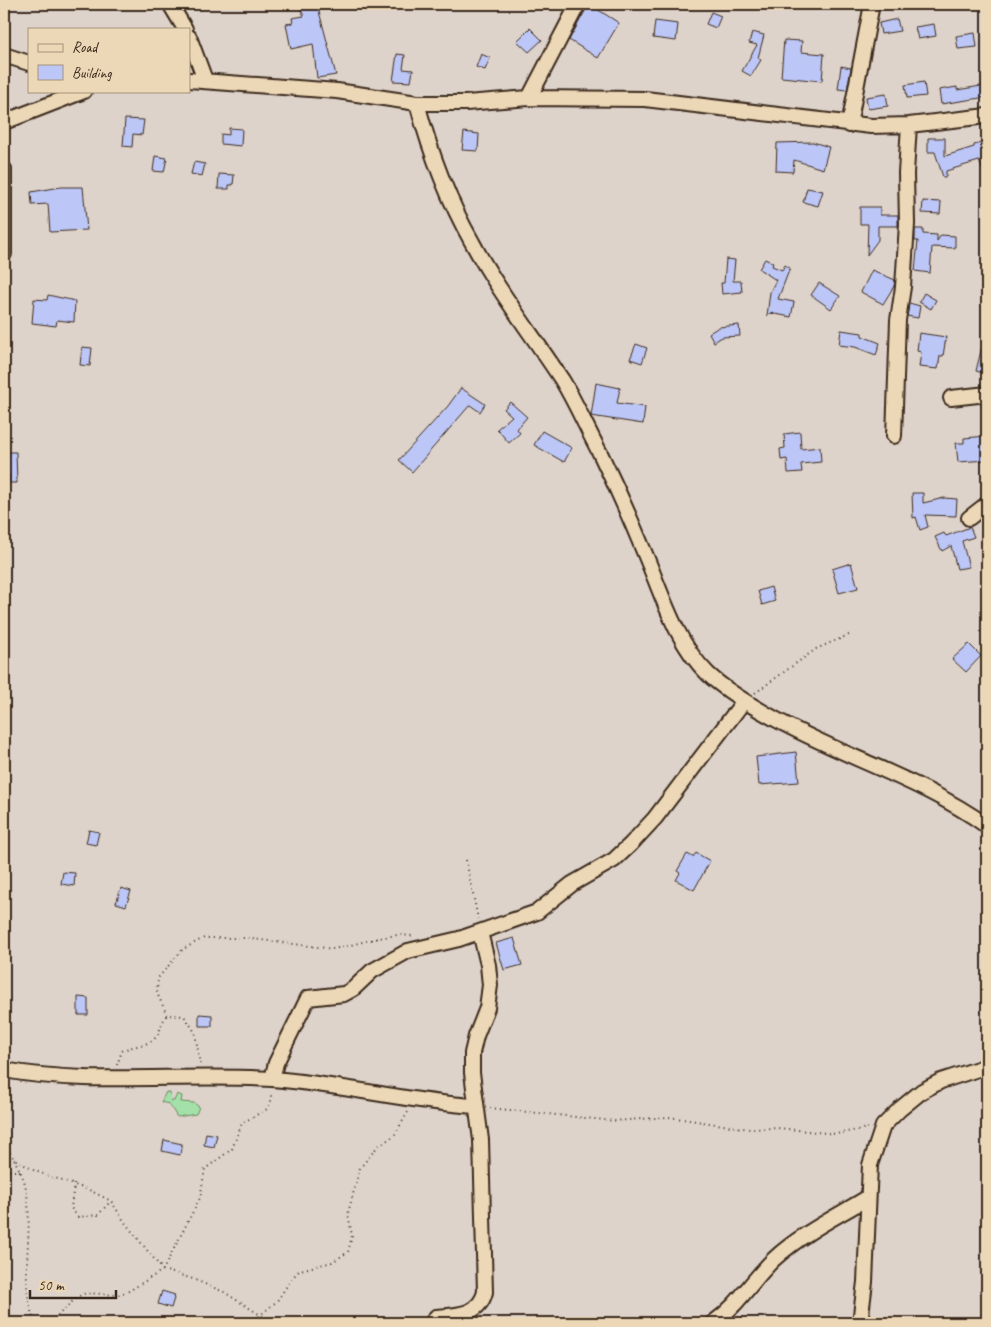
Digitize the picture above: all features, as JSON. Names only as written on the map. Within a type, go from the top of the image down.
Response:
[{"type":"street","points":[[170,4],[184,28]]},
{"type":"street","points":[[529,98],[578,4]]},
{"type":"street","points":[[849,125],[872,4]]},
{"type":"street","points":[[190,40],[205,80]]},
{"type":"street","points":[[4,55],[28,64]]},
{"type":"street","points":[[190,80],[338,91],[417,103],[466,103],[529,98],[646,99],[849,125],[909,125],[987,116]]},
{"type":"street","points":[[4,122],[81,92]]},
{"type":"street","points":[[417,103],[431,154],[471,241],[511,307],[563,382],[601,455],[628,514],[663,600],[687,646],[708,674],[744,701],[798,732],[921,787],[987,826]]},
{"type":"street","points":[[894,436],[898,320],[903,287],[907,224],[906,173],[909,125]]},
{"type":"street","points":[[4,169],[4,254]]},
{"type":"street","points":[[951,398],[987,394]]},
{"type":"street","points":[[968,518],[987,504]]},
{"type":"street","points":[[272,1079],[276,1063],[308,998],[312,996],[344,994],[353,989],[372,971],[408,951],[480,932],[537,912],[572,884],[614,860],[655,818],[744,701]]},
{"type":"street","points":[[432,1323],[436,1317],[454,1317],[472,1310],[483,1301],[485,1292],[481,1140],[475,1106],[472,1053],[487,1008],[490,985],[488,965],[480,932]]},
{"type":"street","points":[[860,1323],[865,1282],[867,1198],[870,1165],[883,1126],[922,1091],[941,1081],[987,1066]]},
{"type":"street","points":[[4,1070],[25,1074],[118,1078],[272,1079],[386,1094],[437,1103],[475,1106]]},
{"type":"street","points":[[713,1323],[733,1308],[758,1275],[797,1240],[867,1198]]},
{"type":"path","points":[[744,701],[816,649],[851,634]]},
{"type":"path","points":[[466,860],[480,932]]},
{"type":"path","points":[[167,1015],[157,993],[158,978],[183,949],[204,938],[245,938],[334,949],[397,935],[419,937]]},
{"type":"path","points":[[118,1078],[117,1065],[122,1051],[129,1046],[148,1042],[156,1037],[161,1022],[167,1015]]},
{"type":"path","points":[[167,1015],[184,1016],[195,1032],[200,1058],[199,1079]]},
{"type":"path","points":[[50,1323],[77,1296],[86,1293],[118,1295],[129,1291],[163,1270],[200,1198],[205,1169],[232,1149],[242,1123],[267,1109],[271,1102],[272,1079]]},
{"type":"path","points":[[475,1106],[614,1121],[669,1117],[750,1129],[778,1128],[836,1134],[883,1126]]},
{"type":"path","points":[[251,1323],[277,1302],[292,1278],[300,1270],[332,1262],[348,1252],[352,1236],[348,1213],[360,1168],[378,1146],[394,1136],[408,1111]]},
{"type":"path","points":[[4,1144],[14,1159],[25,1184],[28,1223],[27,1296],[35,1323]]},
{"type":"path","points":[[14,1159],[35,1171],[74,1184],[111,1201],[126,1224],[163,1270],[208,1285],[261,1314],[273,1323]]},
{"type":"path","points":[[4,1171],[20,1171]]},
{"type":"path","points":[[74,1184],[71,1208],[78,1217],[98,1215],[111,1201]]},
{"type":"green space","points":[[166,1092],[170,1093],[171,1101],[174,1101],[177,1094],[182,1096],[181,1102],[194,1103],[199,1107],[196,1114],[177,1117],[169,1104],[161,1102]]},
{"type":"building","points":[[298,4],[317,4],[336,75],[317,78],[313,44],[291,49],[286,24],[293,23],[292,18],[304,16]]},
{"type":"building","points":[[589,4],[619,23],[598,58],[569,40]]},
{"type":"building","points":[[711,12],[721,16],[716,28],[706,24]]},
{"type":"building","points":[[897,19],[900,31],[881,34],[879,23]]},
{"type":"building","points":[[655,21],[678,24],[676,41],[653,38]]},
{"type":"building","points":[[934,24],[936,36],[918,39],[915,27]]},
{"type":"building","points":[[530,28],[542,40],[529,52],[517,41]]},
{"type":"building","points":[[752,32],[764,35],[758,58],[761,60],[751,76],[742,71],[757,45],[749,43]]},
{"type":"building","points":[[975,33],[977,47],[958,49],[956,36]]},
{"type":"building","points":[[784,40],[802,41],[801,52],[824,54],[822,81],[781,77]]},
{"type":"building","points":[[397,54],[405,55],[403,69],[413,70],[411,82],[393,81]]},
{"type":"building","points":[[481,54],[490,58],[485,70],[476,67]]},
{"type":"building","points":[[841,66],[851,68],[847,90],[838,89]]},
{"type":"building","points":[[924,82],[926,96],[907,98],[905,85]]},
{"type":"building","points":[[987,85],[987,97],[941,104],[939,90],[957,87],[957,90]]},
{"type":"building","points":[[886,94],[888,106],[868,109],[866,97]]},
{"type":"building","points":[[125,119],[144,120],[142,135],[133,134],[132,147],[123,146]]},
{"type":"building","points":[[229,128],[242,129],[241,146],[221,144],[221,134],[229,135]]},
{"type":"building","points":[[464,132],[479,134],[478,151],[462,150]]},
{"type":"building","points":[[928,138],[945,138],[945,156],[987,141],[987,180],[979,161],[946,171],[946,177],[943,177],[935,152],[928,152]]},
{"type":"building","points":[[813,142],[829,147],[823,169],[794,160],[793,172],[776,171],[777,143]]},
{"type":"building","points":[[155,156],[167,158],[164,172],[153,171]]},
{"type":"building","points":[[194,162],[205,164],[202,176],[191,174]]},
{"type":"building","points":[[219,174],[234,175],[233,185],[229,185],[229,189],[218,189]]},
{"type":"building","points":[[61,187],[83,187],[87,230],[50,232],[48,204],[32,205],[31,192]]},
{"type":"building","points":[[807,188],[823,191],[818,206],[803,202]]},
{"type":"building","points":[[923,201],[941,202],[940,214],[922,213]]},
{"type":"building","points":[[860,207],[880,207],[880,215],[898,215],[898,226],[878,226],[878,240],[867,255],[868,224],[860,224]]},
{"type":"building","points":[[915,229],[923,229],[923,234],[937,235],[937,241],[941,235],[955,236],[955,248],[932,247],[930,273],[915,271],[918,241],[915,241]]},
{"type":"building","points":[[726,259],[735,260],[733,281],[741,281],[742,292],[722,294],[721,283],[724,283]]},
{"type":"building","points":[[765,259],[773,263],[772,266],[782,270],[785,265],[790,268],[778,299],[794,302],[791,317],[770,313],[767,316],[770,292],[776,280],[759,269]]},
{"type":"building","points":[[872,270],[895,280],[894,286],[883,304],[861,292]]},
{"type":"building","points":[[819,283],[840,296],[831,309],[811,295]]},
{"type":"building","points":[[924,293],[936,300],[931,309],[919,302]]},
{"type":"building","points":[[48,295],[75,301],[74,322],[57,320],[56,326],[32,323],[34,299],[47,300]]},
{"type":"building","points":[[909,303],[920,306],[918,318],[907,316]]},
{"type":"building","points":[[739,325],[740,336],[722,337],[714,342],[709,333],[719,327]]},
{"type":"building","points":[[841,330],[862,333],[862,336],[880,343],[876,355],[855,347],[839,345]]},
{"type":"building","points":[[919,333],[946,337],[943,356],[940,356],[938,369],[919,367],[921,352],[917,351]]},
{"type":"building","points":[[984,338],[987,339],[987,374],[976,371]]},
{"type":"building","points":[[636,344],[647,348],[642,363],[630,359]]},
{"type":"building","points":[[82,347],[92,348],[90,366],[80,365]]},
{"type":"building","points":[[596,383],[620,388],[617,403],[645,407],[643,424],[591,416]]},
{"type":"building","points":[[461,388],[485,404],[480,412],[470,405],[412,472],[399,460],[448,406]]},
{"type":"building","points":[[510,402],[527,417],[517,429],[520,433],[509,443],[497,429],[512,416],[504,409]]},
{"type":"building","points":[[542,431],[572,448],[564,462],[534,445]]},
{"type":"building","points":[[800,432],[801,449],[820,447],[821,462],[801,464],[802,472],[788,473],[787,459],[781,460],[780,449],[785,448],[784,434]]},
{"type":"building","points":[[987,436],[987,460],[958,462],[956,443],[964,443],[964,438]]},
{"type":"building","points":[[8,452],[16,452],[17,483],[9,483],[9,475],[4,475],[4,458],[9,457]]},
{"type":"building","points":[[912,493],[923,493],[923,503],[944,498],[957,499],[956,516],[925,515],[928,527],[920,530],[916,517],[913,518]]},
{"type":"building","points":[[970,527],[974,537],[962,541],[969,567],[957,569],[951,546],[942,551],[935,537],[944,533],[946,536]]},
{"type":"building","points":[[851,563],[858,588],[839,593],[832,569]]},
{"type":"building","points":[[771,587],[775,601],[762,605],[758,591]]},
{"type":"building","points":[[969,644],[981,656],[966,672],[952,659]]},
{"type":"building","points":[[796,752],[799,782],[759,785],[756,757]]},
{"type":"building","points":[[89,830],[99,832],[96,845],[86,843]]},
{"type":"building","points":[[696,853],[710,861],[694,890],[676,880],[680,873],[677,871],[687,854],[693,857]]},
{"type":"building","points":[[63,872],[75,873],[74,886],[61,884]]},
{"type":"building","points":[[121,888],[131,891],[126,906],[116,903]]},
{"type":"building","points":[[514,938],[522,965],[504,970],[496,943]]},
{"type":"building","points":[[78,997],[88,998],[88,1015],[78,1015]]},
{"type":"building","points":[[199,1014],[212,1015],[212,1026],[199,1026]]},
{"type":"building","points":[[206,1133],[217,1135],[214,1147],[204,1145]]},
{"type":"building","points":[[164,1140],[182,1144],[180,1155],[162,1151]]},
{"type":"building","points":[[162,1291],[175,1295],[171,1308],[158,1304]]}]
